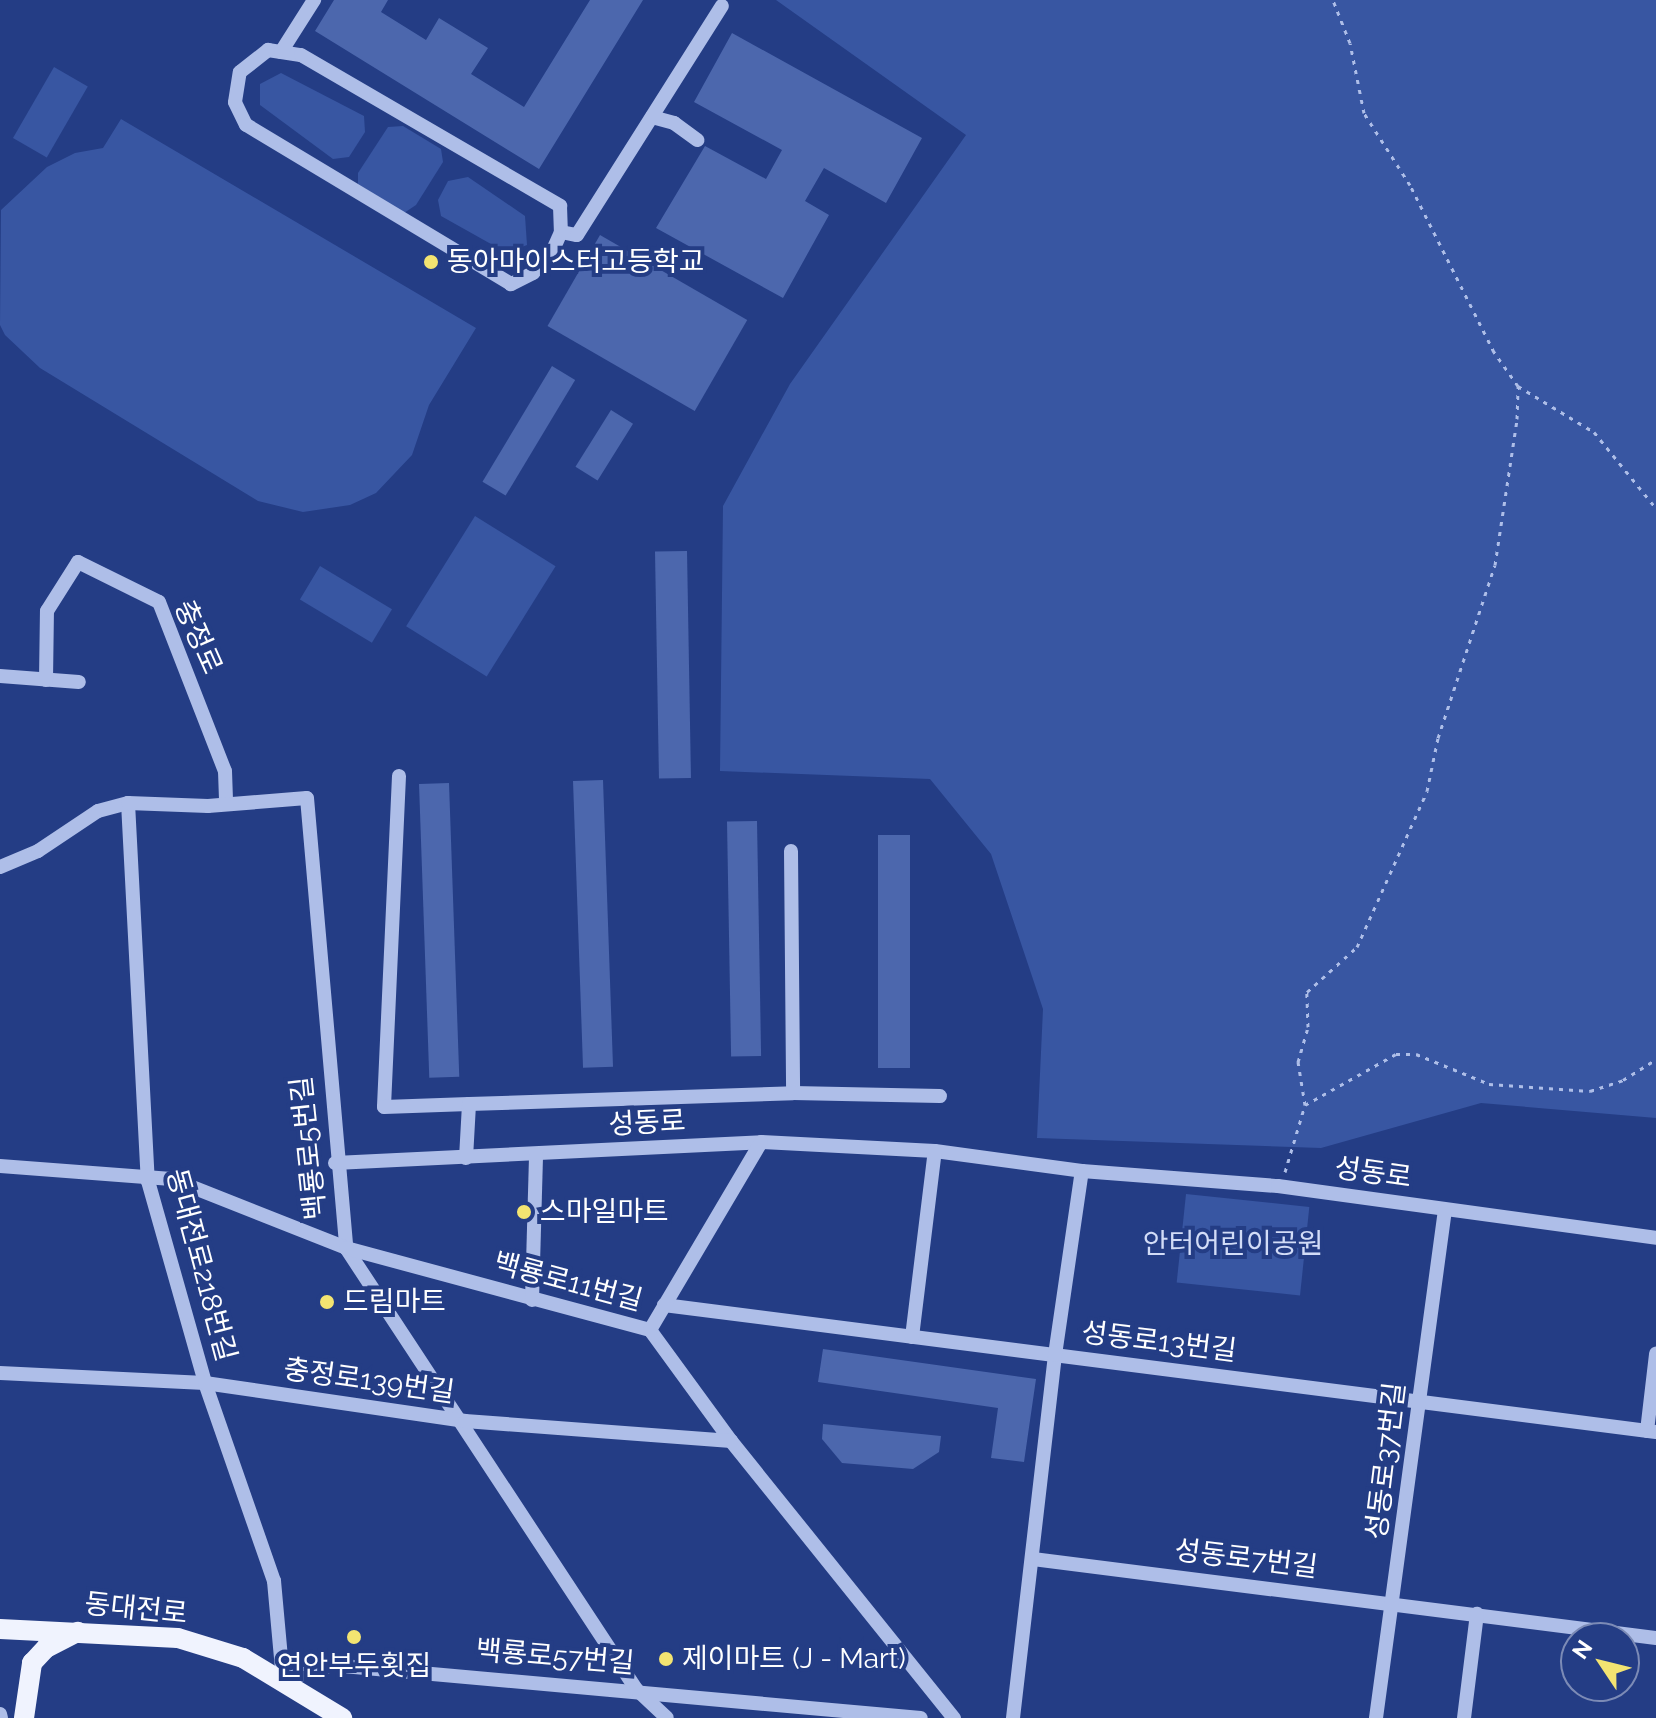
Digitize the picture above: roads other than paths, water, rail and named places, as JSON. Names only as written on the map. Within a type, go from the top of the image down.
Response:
[{"type":"main road","name":"동대전로","points":[[0,1629],[82,1630],[178,1638],[243,1658],[342,1718]]},
{"type":"main road","points":[[24,1718],[32,1663],[46,1648],[82,1630]]},
{"type":"street","points":[[281,52],[314,0]]},
{"type":"street","points":[[561,232],[577,235],[722,6]]},
{"type":"street","points":[[268,50],[281,52],[301,55],[560,206],[561,232],[550,257],[533,273],[511,284],[246,125],[235,102],[240,72],[268,50]]},
{"type":"street","points":[[652,117],[674,123],[697,140]]},
{"type":"street","name":"충정로","points":[[46,680],[47,611],[78,562],[159,602],[225,771],[226,804]]},
{"type":"street","points":[[0,676],[79,682]]},
{"type":"street","points":[[399,776],[384,1107],[793,1093],[940,1096]]},
{"type":"street","name":"백룡로5번길","points":[[0,867],[38,851],[98,811],[128,803],[226,804],[307,798],[335,1163],[346,1248],[465,1421],[636,1689],[667,1718]]},
{"type":"street","name":"동대전로218번길","points":[[128,803],[148,1181],[205,1383],[274,1581],[283,1680]]},
{"type":"street","points":[[791,851],[793,1093]]},
{"type":"street","points":[[466,1158],[469,1104]]},
{"type":"street","points":[[650,1330],[761,1142]]},
{"type":"street","name":"성동로","points":[[335,1163],[761,1142],[935,1151],[1082,1171],[1282,1187],[1656,1238]]},
{"type":"street","points":[[912,1337],[935,1151]]},
{"type":"street","points":[[532,1300],[536,1155]]},
{"type":"street","name":"백룡로11번길","points":[[0,1166],[148,1181],[172,1179],[346,1248],[650,1330],[731,1441],[954,1718]]},
{"type":"street","points":[[1013,1718],[1055,1355],[1082,1171]]},
{"type":"street","name":"성동로37번길","points":[[1376,1718],[1395,1603],[1445,1210]]},
{"type":"street","name":"성동로13번길","points":[[664,1305],[1651,1431],[1656,1354]]},
{"type":"street","name":"충정로139번길","points":[[0,1373],[205,1383],[465,1421],[731,1441]]},
{"type":"street","name":"성동로7번길","points":[[1033,1559],[1656,1638]]},
{"type":"street","points":[[1464,1718],[1477,1614]]},
{"type":"street","name":"백룡로57번길","points":[[283,1680],[332,1665],[636,1689],[921,1718]]},
{"type":"place","name":"동아마이스터고등학교","points":[[431,262]]},
{"type":"place","name":"스마일마트","points":[[524,1212]]},
{"type":"place","name":"드림마트","points":[[327,1302]]},
{"type":"place","name":"연안부두횟집","points":[[354,1637]]},
{"type":"place","name":"제이마트 (J - Mart)","points":[[666,1659]]},
{"type":"park label","name":"안터어린이공원","points":[[1233,1244]]}]
